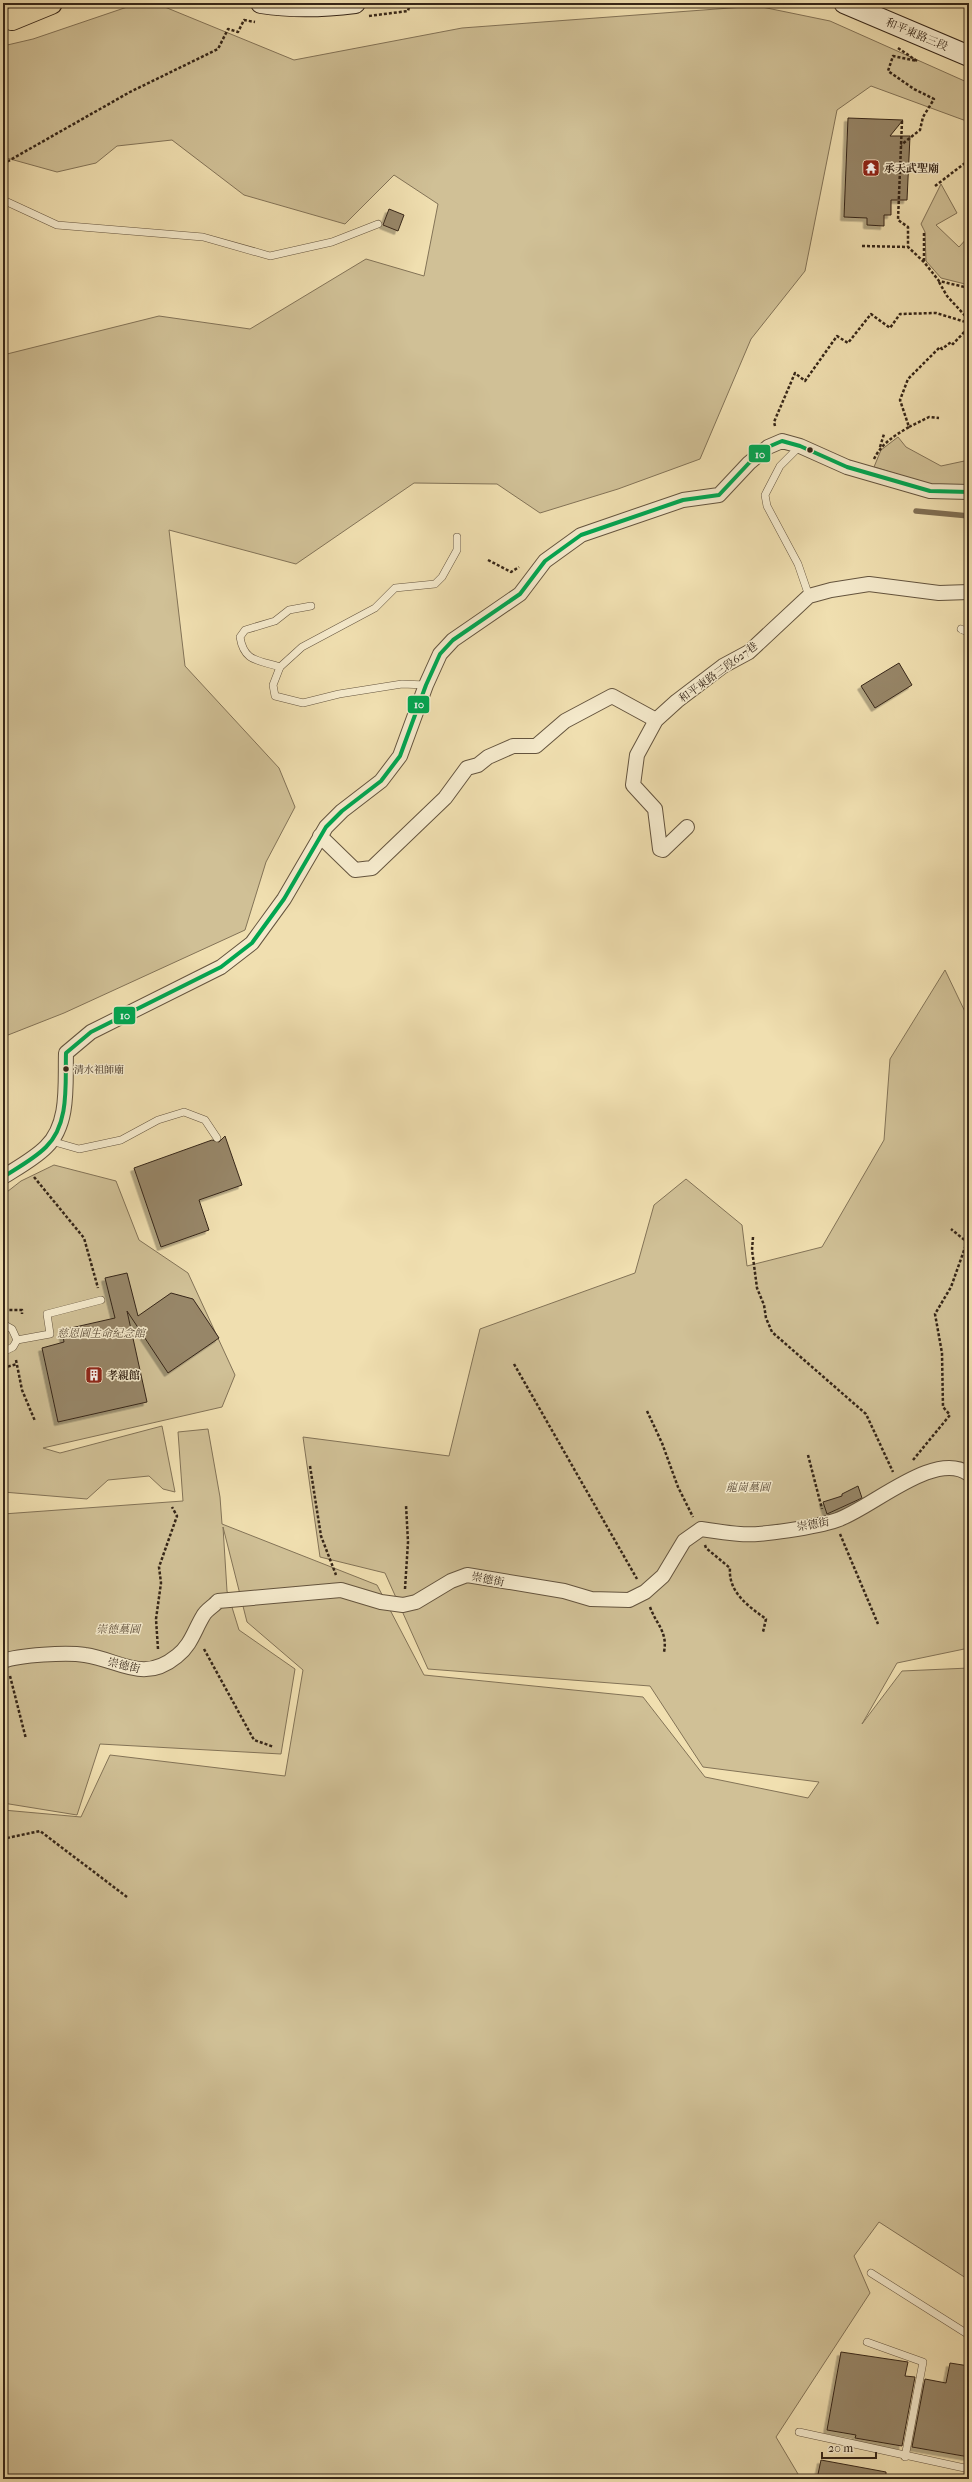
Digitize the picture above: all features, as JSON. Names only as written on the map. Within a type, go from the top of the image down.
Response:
[{"type":"highway","points":[[21,12],[51,3]]},
{"type":"main road","points":[[261,3],[282,6],[321,7],[355,3]]},
{"type":"main road","name":"和平東路三段","points":[[844,3],[969,56]]},
{"type":"street","points":[[3,1177],[24,1164],[47,1146],[57,1130],[65,1106],[66,1053],[91,1032],[221,967],[252,943],[284,899],[320,836],[342,811],[380,781],[400,756],[426,685],[440,654],[453,640],[520,594],[545,561],[581,535],[683,500],[718,495],[749,463],[768,447],[782,442],[800,446],[847,467],[930,491],[969,492]]},
{"type":"street","name":"和平東路三段627巷","points":[[687,827],[663,850],[660,848],[655,809],[633,786],[637,755],[656,720],[677,701],[723,666],[749,652],[809,596],[831,590],[869,584],[939,593],[969,592]]},
{"type":"street","points":[[320,836],[355,870],[372,868],[445,798],[467,768],[478,765],[488,757],[513,746],[536,746],[565,721],[612,696],[656,720]]},
{"type":"street","name":"崇德街","points":[[5,1660],[55,1654],[85,1655],[131,1669],[147,1670],[164,1665],[177,1656],[191,1642],[204,1614],[218,1601],[341,1590],[380,1602],[403,1604],[416,1602],[451,1581],[467,1574],[500,1582],[564,1590],[591,1599],[629,1600],[645,1592],[663,1576],[684,1541],[701,1529],[741,1534],[831,1521],[865,1508],[923,1472],[943,1467],[964,1470],[969,1474]]},
{"type":"lane","points":[[3,200],[56,225],[203,237],[270,256],[332,242],[378,224]]},
{"type":"lane","points":[[800,446],[780,466],[765,495],[766,506],[798,564],[809,596]]},
{"type":"lane","points":[[426,685],[402,684],[339,694],[303,703],[275,696],[273,685],[280,667],[302,647],[375,608],[396,588],[435,584],[442,578],[457,550],[457,537]]},
{"type":"lane","points":[[280,667],[250,658],[242,650],[240,637],[245,630],[275,621],[289,610],[311,606]]},
{"type":"lane","points":[[961,629],[969,633]]},
{"type":"lane","points":[[51,1141],[79,1149],[121,1140],[158,1120],[184,1112],[205,1120],[217,1138]]},
{"type":"lane","points":[[3,1352],[13,1347],[17,1340],[50,1334],[47,1314],[101,1300]]},
{"type":"lane","points":[[3,1324],[12,1329],[17,1340]]},
{"type":"lane","points":[[871,2274],[969,2335]]},
{"type":"lane","points":[[867,2342],[922,2362],[905,2457]]},
{"type":"lane","points":[[799,2432],[905,2457],[969,2469]]},
{"type":"path","points":[[3,164],[130,92],[218,49],[228,29],[238,32],[244,20]]},
{"type":"path","points":[[894,46],[917,61],[893,56],[888,71],[914,89],[934,99],[923,117],[920,130],[901,145]]},
{"type":"path","points":[[902,121],[898,220],[908,228],[908,247]]},
{"type":"path","points":[[935,186],[969,160]]},
{"type":"path","points":[[924,231],[924,262]]},
{"type":"path","points":[[862,246],[908,247],[924,262],[939,281],[947,296],[969,321]]},
{"type":"path","points":[[939,281],[969,288]]},
{"type":"path","points":[[782,442],[774,422],[795,374],[805,381],[836,336],[848,343],[871,314],[890,328],[900,314],[936,313],[969,321]]},
{"type":"path","points":[[909,427],[900,400],[908,379],[940,347],[942,349],[951,342],[953,344],[969,327]]},
{"type":"path","points":[[880,448],[891,437],[909,427],[929,417],[938,418]]},
{"type":"path","points":[[868,472],[880,448],[884,434]]},
{"type":"path","points":[[488,560],[511,572],[536,558],[545,561]]},
{"type":"path","points":[[24,1164],[84,1238],[101,1300]]},
{"type":"path","points":[[909,1466],[950,1415],[943,1407],[942,1353],[936,1314],[951,1288],[967,1242],[951,1230]]},
{"type":"path","points":[[753,1237],[752,1250],[757,1288],[772,1332],[866,1414],[894,1473],[900,1471]]},
{"type":"path","points":[[5,1308],[8,1310],[22,1310],[22,1314]]},
{"type":"path","points":[[16,1355],[22,1390],[35,1421]]},
{"type":"path","points":[[3,1368],[17,1364]]},
{"type":"path","points":[[514,1364],[645,1592]]},
{"type":"path","points":[[647,1411],[691,1513]]},
{"type":"path","points":[[808,1455],[831,1521],[843,1544],[878,1624]]},
{"type":"path","points":[[310,1466],[321,1536],[341,1590]]},
{"type":"path","points":[[403,1604],[408,1542],[406,1505]]},
{"type":"path","points":[[164,1665],[159,1655],[156,1619],[161,1583],[159,1567],[177,1516],[172,1507]]},
{"type":"path","points":[[701,1529],[706,1548],[730,1568],[729,1577],[740,1599],[766,1619],[763,1632]]},
{"type":"path","points":[[651,1611],[664,1631],[666,1643],[664,1652]]},
{"type":"path","points":[[191,1642],[204,1650],[254,1740],[274,1747]]},
{"type":"path","points":[[5,1660],[26,1740]]},
{"type":"path","points":[[3,1835],[7,1838],[40,1831],[127,1897]]},
{"type":"green space","points":[[139,3],[155,3],[294,60],[462,28],[757,6],[830,21],[969,83],[969,122],[871,86],[837,110],[805,271],[751,339],[700,459],[618,489],[540,513],[497,484],[414,483],[296,564],[169,530],[185,666],[279,768],[295,807],[266,862],[245,930],[64,1013],[3,1037],[3,355],[159,316],[250,329],[366,259],[424,276],[438,204],[394,175],[345,224],[244,195],[172,140],[117,146],[96,163],[57,172],[3,157],[3,46],[33,39]]},
{"type":"green space","points":[[941,184],[957,213],[936,225],[959,247],[969,236],[969,285],[941,278],[926,261],[925,232],[921,224]]},
{"type":"green space","points":[[898,437],[906,447],[941,466],[969,460],[969,485],[932,485],[874,467],[881,450]]},
{"type":"green space","points":[[945,970],[969,1020],[969,1648],[897,1663],[862,1724],[902,1671],[969,1668],[969,2280],[879,2222],[854,2256],[870,2293],[776,2437],[801,2479],[3,2479],[3,1810],[81,1817],[110,1755],[285,1776],[303,1670],[247,1622],[223,1527],[227,1591],[239,1630],[295,1669],[281,1754],[100,1744],[77,1815],[3,1803],[3,1514],[183,1501],[178,1432],[208,1429],[220,1497],[222,1524],[377,1585],[424,1675],[643,1697],[705,1777],[808,1798],[819,1782],[703,1767],[650,1686],[428,1669],[385,1573],[320,1557],[303,1437],[449,1456],[480,1329],[635,1273],[654,1205],[686,1179],[742,1225],[747,1266],[822,1247],[884,1140],[890,1059]]},
{"type":"green space","name":"慈恩園生命紀念館","points":[[54,1165],[116,1181],[139,1240],[188,1273],[235,1375],[222,1407],[43,1448],[60,1453],[162,1426],[175,1492],[163,1489],[149,1476],[108,1480],[87,1499],[3,1492],[3,1195],[21,1181]]},
{"type":"building","name":"承天武聖廟","points":[[848,118],[903,120],[890,136],[910,136],[907,200],[891,200],[891,215],[884,215],[884,226],[867,225],[867,218],[844,217]]},
{"type":"building","points":[[389,209],[404,215],[398,231],[383,225]]},
{"type":"building","points":[[899,663],[912,685],[875,708],[861,686]]},
{"type":"building","points":[[225,1136],[242,1185],[199,1200],[209,1230],[161,1247],[134,1168],[212,1140],[219,1142]]},
{"type":"building","points":[[127,1273],[138,1316],[171,1293],[193,1299],[219,1338],[168,1373],[127,1311],[147,1402],[58,1422],[42,1348],[64,1342],[62,1330],[115,1318],[105,1278]]},
{"type":"building","points":[[858,1486],[862,1498],[827,1514],[823,1502],[842,1496],[842,1494]]},
{"type":"building","points":[[841,2352],[908,2362],[905,2376],[915,2377],[902,2446],[855,2438],[856,2435],[827,2430]]},
{"type":"building","points":[[950,2363],[969,2366],[969,2457],[912,2447],[925,2379],[946,2383]]},
{"type":"building","points":[[821,2460],[886,2472],[886,2479],[817,2479]]},
{"type":"waterway","points":[[916,511],[969,516]]},
{"type":"transit line","name":"10","points":[[3,1177],[36,1155],[54,1138],[63,1115],[65,1103],[66,1053],[91,1032],[221,967],[252,943],[284,899],[326,827],[342,811],[381,781],[400,756],[426,685],[440,654],[453,640],[520,594],[545,561],[581,535],[683,500],[719,495],[749,463],[768,447],[782,441],[800,446],[847,467],[930,491],[969,492]]},
{"type":"place","name":"承天武聖廟","points":[[871,168]]},
{"type":"place","name":"清水祖師廟","points":[[66,1069]]},
{"type":"place","name":"孝親館","points":[[94,1375]]},
{"type":"park label","name":"龍崗墓園","points":[[748,1487]]},
{"type":"park label","name":"崇德墓園","points":[[118,1629]]}]
